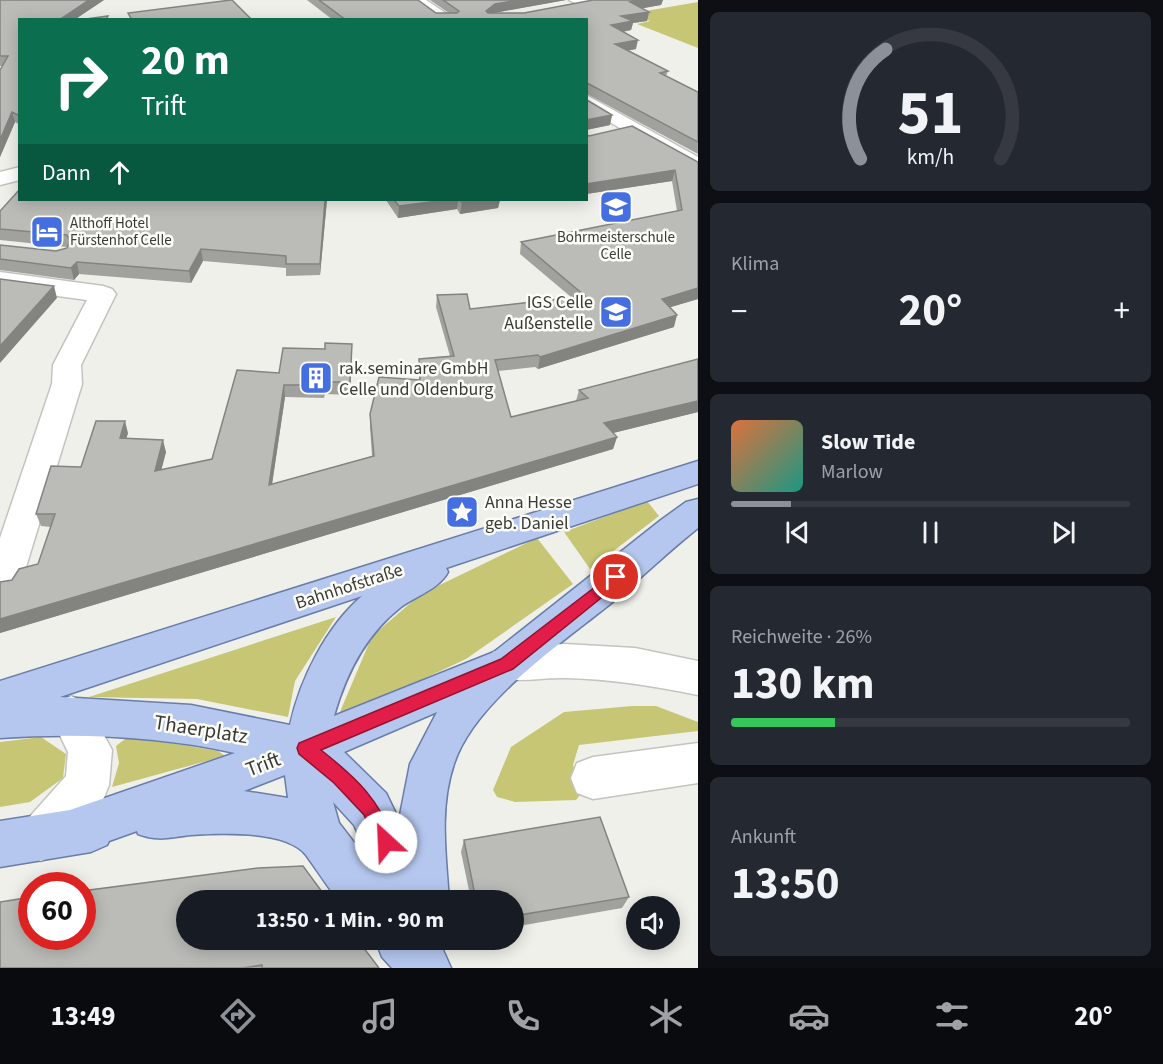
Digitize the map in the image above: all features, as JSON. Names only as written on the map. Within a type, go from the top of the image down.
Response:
[{"type":"main road","name":"Bahnhofstraße","points":[[0,699],[698,472]]},
{"type":"main road","points":[[424,890],[421,836],[422,798],[433,762],[449,728],[507,664],[698,511]]},
{"type":"main road","points":[[361,890],[321,837],[308,794],[306,748],[321,688],[354,628],[376,608],[416,578],[542,522]]},
{"type":"main road","name":"Trift","points":[[37,838],[306,748],[507,664]]},
{"type":"main road","name":"Thaerplatz","points":[[0,718],[71,715],[191,724],[306,748]]},
{"type":"main road","points":[[306,748],[340,777],[370,809],[408,890]]},
{"type":"main road","points":[[37,838],[186,813],[258,813],[290,821],[321,837]]},
{"type":"main road","points":[[409,950],[425,968]]},
{"type":"main road","points":[[437,950],[446,968]]},
{"type":"street","points":[[416,0],[446,18]]},
{"type":"street","points":[[560,7],[579,2],[604,0]]},
{"type":"street","points":[[588,101],[698,166]]},
{"type":"street","points":[[610,133],[633,128]]},
{"type":"street","points":[[0,179],[18,174]]},
{"type":"street","points":[[0,280],[104,294],[68,365],[68,384],[4,580]]},
{"type":"street","name":"Trift","points":[[507,664],[564,661],[635,665],[698,678]]},
{"type":"street","points":[[37,838],[87,785],[90,750],[71,715]]},
{"type":"street","points":[[592,778],[698,763]]},
{"type":"shaded area","points":[[698,2],[698,48],[637,24],[650,21],[634,13]]},
{"type":"shaded area","points":[[647,501],[659,516],[590,569],[564,532]]},
{"type":"shaded area","points":[[537,538],[573,584],[466,659],[337,719],[372,636],[421,594]]},
{"type":"shaded area","points":[[336,617],[295,681],[288,717],[197,699],[89,697]]},
{"type":"shaded area","points":[[656,706],[698,722],[698,731],[579,745],[573,765],[581,794],[576,800],[515,802],[497,797],[493,790],[511,747],[564,712]]},
{"type":"shaded area","points":[[129,736],[218,751],[225,756],[112,787],[119,763],[116,746]]},
{"type":"shaded area","points":[[41,737],[66,754],[63,778],[30,802],[0,807],[0,742]]},
{"type":"building","points":[[0,0],[89,0],[62,18],[18,18],[18,115],[12,112],[0,140],[0,70],[8,56],[0,56]]},
{"type":"building","points":[[232,0],[250,18],[131,18],[128,13]]},
{"type":"building","points":[[319,0],[418,0],[436,13],[457,13],[459,11],[443,0],[518,0],[495,4],[486,11],[488,13],[524,13],[593,0],[643,0],[630,2],[649,12],[621,16],[633,21],[611,25],[638,40],[615,44],[668,71],[660,73],[698,92],[698,142],[588,84],[588,18],[343,18]]},
{"type":"building","points":[[588,101],[612,115],[588,120]]},
{"type":"building","points":[[632,126],[698,162],[698,288],[662,299],[677,315],[540,357],[538,355],[495,360],[511,417],[588,398],[579,390],[698,359],[698,401],[604,423],[617,437],[0,619],[0,582],[12,580],[19,569],[38,564],[55,514],[36,514],[51,466],[81,467],[96,421],[125,421],[120,438],[163,440],[155,471],[212,459],[237,370],[279,373],[283,348],[325,349],[325,343],[352,344],[350,382],[324,382],[324,385],[284,385],[269,485],[374,456],[370,414],[379,377],[420,380],[419,359],[454,356],[437,295],[467,294],[470,309],[585,296],[521,242],[682,210],[675,170],[588,184],[589,136]]},
{"type":"building","points":[[18,191],[18,201],[325,201],[320,264],[286,264],[286,256],[201,249],[189,271],[77,262],[71,268],[0,259],[0,245],[56,251],[67,248],[70,240],[67,235],[0,229],[0,211]]},
{"type":"building","points":[[395,201],[438,201],[399,206]]},
{"type":"building","points":[[0,279],[54,286],[0,346]]},
{"type":"building","points":[[600,817],[629,896],[524,914],[524,890],[474,890],[464,840]]},
{"type":"building","points":[[303,866],[321,890],[176,890],[176,950],[365,950],[379,968],[262,968],[262,965],[243,968],[0,968],[0,902],[18,899],[18,950],[96,950],[96,889],[258,868]]},
{"type":"place","name":"Bohrmeisterschule Celle","points":[[616,207]]},
{"type":"place","name":"Althoff Hotel Fürstenhof Celle","points":[[47,232]]},
{"type":"place","name":"IGS Celle Außenstelle","points":[[616,312]]},
{"type":"place","name":"rak.seminare GmbH Celle und Oldenburg","points":[[316,378]]},
{"type":"place","name":"Anna Hesse geb. Daniel","points":[[462,512]]},
{"type":"route","points":[[386,842],[370,809],[340,777],[306,748],[507,664],[616,577]]}]
